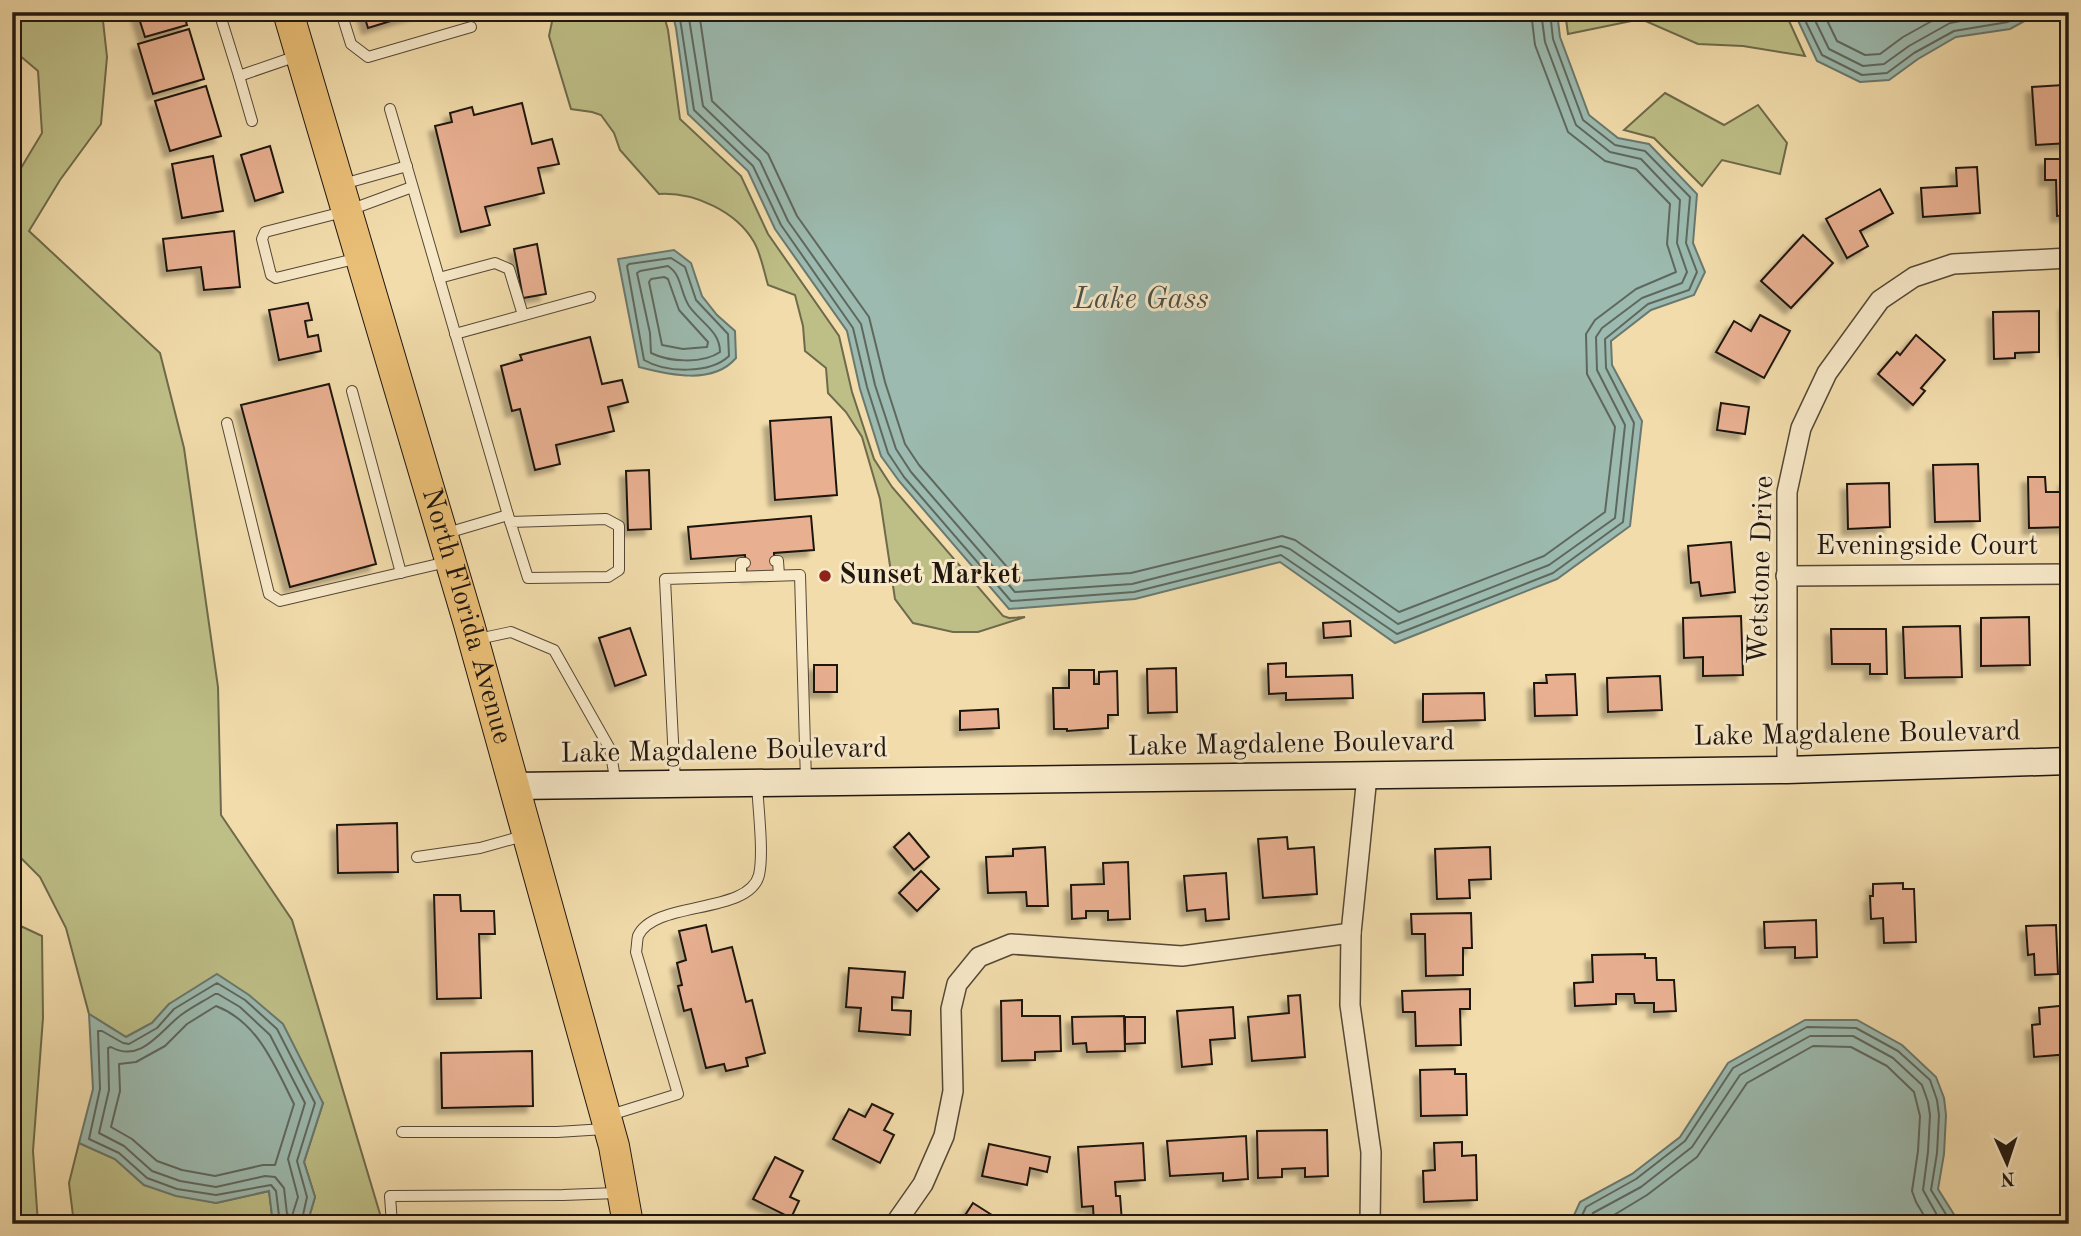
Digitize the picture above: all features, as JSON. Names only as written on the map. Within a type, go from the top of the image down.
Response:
[{"type":"main road","name":"North Florida Avenue","points":[[288,12],[474,640],[608,1123],[628,1224]]},
{"type":"street","name":"Wetstone Drive","points":[[1787,770],[1787,492],[1801,428],[1827,373],[1880,300],[1914,277],[1953,264],[2069,258]]},
{"type":"street","name":"Eveningside Court","points":[[1786,576],[2069,574]]},
{"type":"street","name":"Lake Magdalene Boulevard","points":[[514,786],[1787,770],[2069,761]]},
{"type":"street","points":[[1367,776],[1351,933],[1350,1005],[1371,1152],[1370,1224]]},
{"type":"street","points":[[895,1224],[923,1184],[944,1136],[953,1091],[951,1009],[957,984],[979,957],[1011,944],[1182,956],[1351,933]]},
{"type":"lane","points":[[219,12],[252,121]]},
{"type":"lane","points":[[341,12],[351,44],[368,57],[471,27]]},
{"type":"lane","points":[[239,76],[300,54]]},
{"type":"lane","points":[[228,424],[269,594],[280,601],[401,573],[509,519],[606,519],[619,526],[619,570],[608,577],[528,578],[509,519],[390,109]]},
{"type":"lane","points":[[360,257],[276,278],[271,275],[262,239],[265,232],[407,166]]},
{"type":"lane","points":[[343,198],[412,187]]},
{"type":"lane","points":[[439,278],[495,263],[509,269],[523,315]]},
{"type":"lane","points":[[455,334],[590,296]]},
{"type":"lane","points":[[352,391],[401,573]]},
{"type":"lane","points":[[775,561],[778,561],[779,575]]},
{"type":"lane","points":[[741,576],[740,563],[746,563]]},
{"type":"lane","points":[[675,784],[665,579],[779,575],[800,575],[806,782]]},
{"type":"lane","points":[[474,640],[510,632],[554,650],[610,749],[616,784]]},
{"type":"lane","points":[[402,1132],[557,1132],[608,1123],[678,1094],[636,952],[638,935],[649,924],[662,917],[731,899],[750,891],[759,877],[757,783]]},
{"type":"lane","points":[[417,857],[480,848],[527,835]]},
{"type":"lane","points":[[393,1224],[390,1196],[622,1192]]},
{"type":"green space","points":[[12,12],[102,12],[107,57],[101,124],[60,180],[29,231],[160,353],[184,448],[218,687],[221,815],[292,920],[383,1224],[307,1224],[315,1197],[304,1162],[323,1103],[169,1004],[152,1023],[126,1037],[89,1014],[66,928],[40,877],[12,849],[12,183],[42,133],[38,71],[12,49]]},
{"type":"green space","points":[[554,12],[663,12],[668,30],[680,119],[741,176],[768,234],[839,336],[852,392],[874,459],[892,487],[1003,616],[1025,617],[978,632],[953,632],[913,623],[895,599],[880,499],[862,437],[846,412],[828,393],[826,368],[805,351],[803,326],[795,295],[768,285],[754,242],[736,221],[700,200],[659,194],[620,150],[614,133],[601,115],[571,109],[549,36]]},
{"type":"green space","points":[[1565,12],[1785,12],[1805,56],[1743,46],[1698,44],[1641,19],[1568,34]]},
{"type":"green space","points":[[1665,93],[1724,125],[1758,105],[1787,143],[1780,174],[1722,160],[1702,186],[1654,138],[1624,130]]},
{"type":"green space","points":[[12,922],[42,936],[43,1018],[33,1151],[38,1224],[12,1224]]},
{"type":"green space","points":[[79,1143],[115,1159],[144,1185],[216,1203],[269,1191],[273,1224],[74,1224],[69,1183]]},
{"type":"water","name":"Lake Gass","points":[[672,12],[1557,12],[1560,37],[1589,115],[1618,138],[1649,144],[1697,194],[1693,243],[1705,272],[1694,295],[1651,310],[1611,341],[1612,365],[1642,421],[1630,526],[1557,579],[1395,643],[1280,562],[1135,599],[1009,609],[899,481],[881,456],[860,389],[847,331],[775,229],[748,171],[688,114]]},
{"type":"water","points":[[1794,12],[2031,12],[2030,18],[2010,29],[1956,37],[1889,80],[1860,82],[1817,61]]},
{"type":"water","points":[[674,250],[691,263],[702,296],[717,315],[735,331],[736,358],[716,372],[690,376],[639,367],[618,259]]},
{"type":"water","points":[[217,974],[249,995],[283,1024],[323,1103],[304,1162],[315,1197],[307,1224],[273,1224],[269,1191],[216,1203],[176,1196],[144,1185],[115,1159],[79,1143],[93,1089],[89,1014],[126,1037],[152,1023],[169,1004]]},
{"type":"water","points":[[1805,1020],[1857,1020],[1902,1045],[1936,1077],[1944,1098],[1946,1115],[1944,1154],[1938,1189],[1960,1224],[1570,1224],[1580,1202],[1632,1174],[1680,1137],[1728,1063]]},
{"type":"building","points":[[137,12],[183,12],[187,25],[145,37]]},
{"type":"building","points":[[363,12],[420,12],[368,28]]},
{"type":"building","points":[[189,29],[204,79],[153,94],[138,44]]},
{"type":"building","points":[[2063,85],[2065,122],[2069,122],[2069,143],[2036,145],[2032,87]]},
{"type":"building","points":[[206,86],[221,136],[170,151],[155,101]]},
{"type":"building","points":[[522,103],[532,144],[552,139],[559,164],[538,168],[544,193],[485,207],[490,225],[461,232],[435,126],[452,122],[450,113],[472,107],[474,115]]},
{"type":"building","points":[[270,146],[283,192],[255,201],[241,155]]},
{"type":"building","points":[[213,156],[223,211],[182,218],[172,164]]},
{"type":"building","points":[[2045,159],[2069,159],[2069,215],[2057,216],[2056,180],[2045,180]]},
{"type":"building","points":[[1977,167],[1980,213],[1923,217],[1921,188],[1957,186],[1956,168]]},
{"type":"building","points":[[1880,189],[1893,213],[1860,231],[1868,246],[1847,258],[1826,219]]},
{"type":"building","points":[[234,231],[240,287],[204,290],[201,267],[167,271],[163,239]]},
{"type":"building","points":[[1803,235],[1833,263],[1791,308],[1761,281]]},
{"type":"building","points":[[537,244],[546,294],[523,298],[514,249]]},
{"type":"building","points":[[308,303],[312,320],[305,321],[308,337],[318,335],[321,351],[279,360],[269,310]]},
{"type":"building","points":[[2069,304],[2069,351],[2067,351],[2065,305]]},
{"type":"building","points":[[2039,311],[2039,352],[2015,353],[2015,358],[1994,359],[1993,312]]},
{"type":"building","points":[[1760,315],[1790,331],[1764,378],[1716,352],[1734,321],[1751,331]]},
{"type":"building","points":[[1916,335],[1945,360],[1921,388],[1925,391],[1913,405],[1878,374],[1897,352],[1900,355]]},
{"type":"building","points":[[590,337],[602,384],[622,380],[628,402],[608,407],[614,431],[556,445],[560,464],[535,470],[520,409],[512,411],[501,366],[522,360],[520,355]]},
{"type":"building","points":[[329,384],[376,564],[290,587],[241,405]]},
{"type":"building","points":[[1721,403],[1749,407],[1745,434],[1717,430]]},
{"type":"building","points":[[831,417],[837,495],[775,500],[770,421]]},
{"type":"building","points":[[1978,464],[1980,521],[1935,522],[1933,465]]},
{"type":"building","points":[[649,470],[651,529],[628,530],[626,471]]},
{"type":"building","points":[[2028,477],[2045,477],[2046,492],[2065,492],[2065,481],[2069,481],[2069,527],[2029,528]]},
{"type":"building","points":[[1889,483],[1890,527],[1848,529],[1847,484]]},
{"type":"building","points":[[811,516],[814,550],[774,553],[775,573],[747,576],[745,555],[691,559],[688,527]]},
{"type":"building","points":[[1731,542],[1735,592],[1701,596],[1699,582],[1691,583],[1688,546]]},
{"type":"building","points":[[1741,616],[1743,675],[1703,676],[1703,657],[1684,658],[1683,618]]},
{"type":"building","points":[[2029,617],[2030,665],[1981,666],[1981,618]]},
{"type":"building","points":[[1350,621],[1351,636],[1324,638],[1323,623]]},
{"type":"building","points":[[1960,626],[1962,677],[1905,678],[1903,627]]},
{"type":"building","points":[[630,628],[646,675],[615,686],[599,638]]},
{"type":"building","points":[[1831,629],[1886,629],[1887,674],[1870,674],[1870,664],[1832,664]]},
{"type":"building","points":[[1286,663],[1286,677],[1352,675],[1353,698],[1286,700],[1286,693],[1269,694],[1268,664]]},
{"type":"building","points":[[814,665],[837,665],[837,692],[814,692]]},
{"type":"building","points":[[1176,668],[1177,712],[1148,713],[1147,669]]},
{"type":"building","points":[[1069,670],[1094,670],[1094,684],[1099,684],[1099,672],[1117,671],[1118,715],[1108,715],[1108,728],[1067,731],[1054,729],[1053,688],[1069,688]]},
{"type":"building","points":[[1575,674],[1577,715],[1535,716],[1534,683],[1547,683],[1546,675]]},
{"type":"building","points":[[1660,676],[1662,710],[1608,712],[1607,678]]},
{"type":"building","points":[[1484,693],[1485,720],[1423,722],[1423,694]]},
{"type":"building","points":[[998,709],[999,728],[960,730],[960,711]]},
{"type":"building","points":[[397,823],[398,872],[338,873],[337,825]]},
{"type":"building","points":[[909,833],[929,857],[914,870],[894,847]]},
{"type":"building","points":[[1287,837],[1288,849],[1314,847],[1317,894],[1263,898],[1258,839]]},
{"type":"building","points":[[1045,847],[1048,906],[1027,906],[1026,892],[988,893],[986,857],[1013,856],[1013,849]]},
{"type":"building","points":[[1490,847],[1491,879],[1469,880],[1470,898],[1437,899],[1435,849]]},
{"type":"building","points":[[1128,862],[1130,919],[1108,920],[1108,911],[1086,911],[1086,918],[1072,919],[1071,885],[1104,884],[1103,863]]},
{"type":"building","points":[[921,871],[939,889],[917,911],[899,893]]},
{"type":"building","points":[[1226,873],[1229,919],[1206,921],[1205,909],[1187,911],[1184,876]]},
{"type":"building","points":[[1903,883],[1903,889],[1914,889],[1916,942],[1884,943],[1883,918],[1871,919],[1870,896],[1873,896],[1873,884]]},
{"type":"building","points":[[434,895],[460,895],[461,911],[494,911],[495,934],[479,934],[481,998],[437,999]]},
{"type":"building","points":[[1471,913],[1472,948],[1463,948],[1463,975],[1426,976],[1425,934],[1412,934],[1411,914]]},
{"type":"building","points":[[1816,920],[1817,957],[1795,958],[1795,947],[1765,948],[1764,922]]},
{"type":"building","points":[[706,925],[712,952],[732,947],[746,1002],[752,1000],[765,1053],[746,1058],[748,1066],[726,1071],[724,1064],[706,1068],[691,1009],[684,1011],[678,986],[682,985],[677,963],[686,960],[679,931]]},
{"type":"building","points":[[2056,925],[2058,974],[2035,975],[2034,954],[2028,955],[2026,926]]},
{"type":"building","points":[[1645,954],[1645,958],[1656,958],[1657,980],[1674,980],[1676,1011],[1654,1012],[1654,1003],[1635,1003],[1634,994],[1616,994],[1616,1004],[1575,1006],[1574,983],[1593,982],[1592,955]]},
{"type":"building","points":[[849,968],[905,972],[903,998],[892,997],[892,1010],[911,1011],[910,1035],[859,1031],[861,1008],[846,1007]]},
{"type":"building","points":[[1470,989],[1470,1009],[1460,1009],[1461,1045],[1416,1046],[1415,1012],[1403,1012],[1402,991]]},
{"type":"building","points":[[1300,995],[1305,1057],[1252,1061],[1248,1017],[1289,1013],[1288,996]]},
{"type":"building","points":[[1022,1000],[1022,1016],[1060,1016],[1061,1051],[1035,1052],[1035,1060],[1002,1061],[1001,1001]]},
{"type":"building","points":[[2069,1005],[2069,1054],[2034,1057],[2032,1025],[2040,1024],[2039,1008]]},
{"type":"building","points":[[1233,1007],[1235,1038],[1210,1040],[1212,1064],[1182,1067],[1177,1011]]},
{"type":"building","points":[[1124,1016],[1125,1051],[1087,1052],[1086,1043],[1073,1044],[1072,1017]]},
{"type":"building","points":[[1125,1017],[1145,1017],[1145,1043],[1125,1044]]},
{"type":"building","points":[[532,1051],[533,1106],[442,1108],[441,1053]]},
{"type":"building","points":[[1455,1069],[1455,1074],[1466,1074],[1467,1115],[1421,1116],[1420,1070]]},
{"type":"building","points":[[872,1104],[893,1114],[884,1130],[894,1135],[880,1163],[833,1139],[849,1109],[865,1117]]},
{"type":"building","points":[[1327,1130],[1328,1176],[1305,1177],[1305,1168],[1282,1169],[1282,1177],[1258,1178],[1257,1131]]},
{"type":"building","points":[[1246,1136],[1248,1179],[1223,1181],[1223,1173],[1170,1176],[1167,1141]]},
{"type":"building","points":[[1462,1142],[1462,1156],[1476,1155],[1477,1200],[1424,1202],[1423,1171],[1435,1170],[1434,1143]]},
{"type":"building","points":[[1143,1143],[1145,1180],[1115,1182],[1116,1196],[1120,1196],[1122,1222],[1094,1224],[1093,1206],[1082,1207],[1078,1147]]},
{"type":"building","points":[[989,1144],[1050,1157],[1047,1172],[1030,1168],[1027,1185],[982,1176]]},
{"type":"building","points":[[775,1157],[803,1171],[790,1197],[799,1201],[791,1218],[753,1199]]},
{"type":"building","points":[[973,1203],[1006,1224],[968,1224],[962,1220]]},
{"type":"building","points":[[567,1215],[567,1224],[408,1224],[408,1217]]},
{"type":"building","points":[[1417,1219],[1481,1219],[1481,1224],[1417,1224]]},
{"type":"place","name":"Sunset Market","points":[[825,576]]}]
